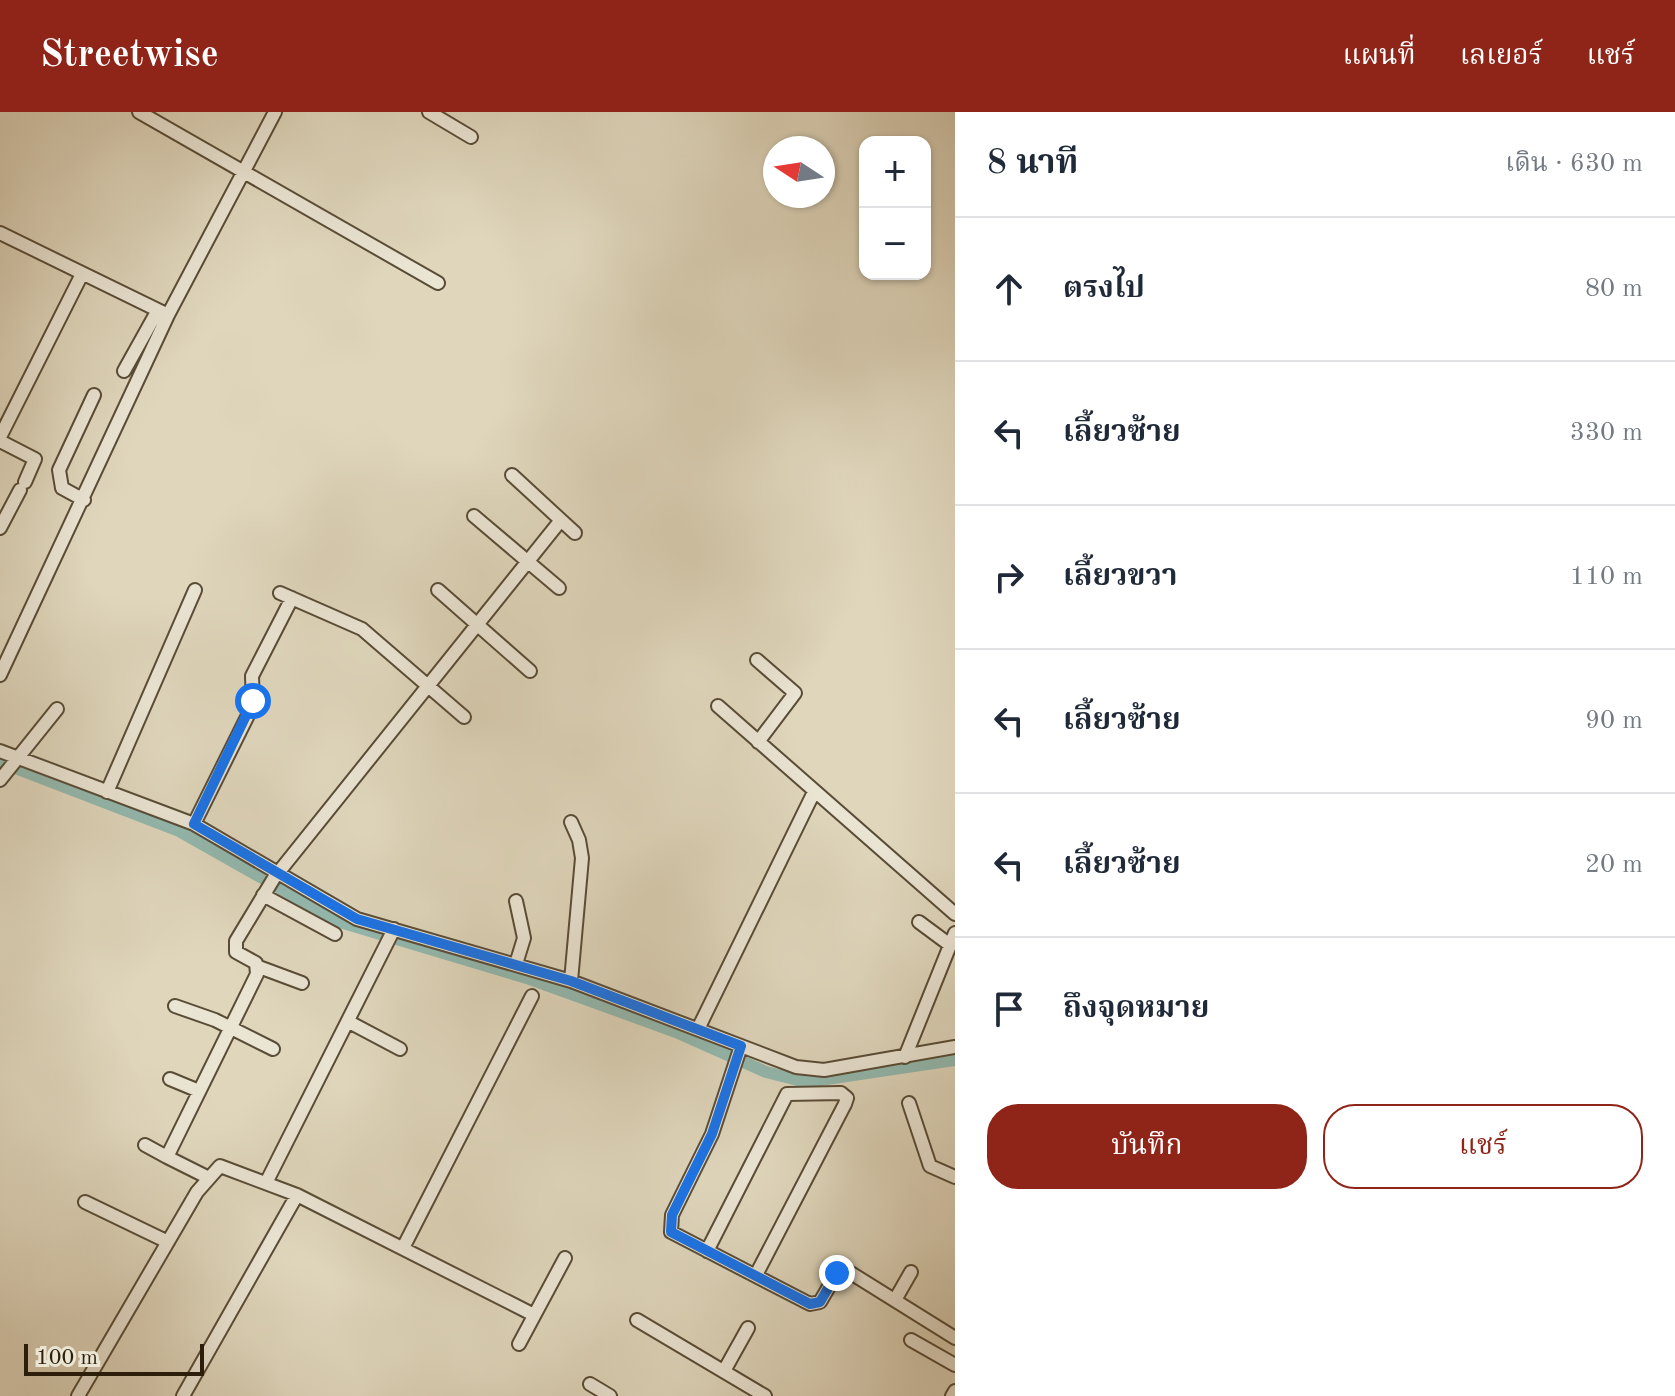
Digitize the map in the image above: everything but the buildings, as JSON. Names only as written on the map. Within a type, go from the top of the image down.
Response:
[{"type":"street","points":[[139,112],[244,169],[438,283]]},
{"type":"street","points":[[124,371],[163,312],[275,112]]},
{"type":"street","points":[[429,112],[471,137]]},
{"type":"street","points":[[0,233],[163,312]]},
{"type":"street","points":[[0,528],[35,459],[0,439],[82,274]]},
{"type":"street","points":[[1,670],[84,500],[163,312]]},
{"type":"street","points":[[84,500],[62,488],[59,470],[94,395]]},
{"type":"street","points":[[512,475],[575,533]]},
{"type":"street","points":[[474,516],[559,588]]},
{"type":"street","points":[[302,983],[259,967],[236,952],[234,947],[270,884],[561,520]]},
{"type":"street","points":[[107,792],[195,590]]},
{"type":"street","points":[[438,590],[530,671]]},
{"type":"street","points":[[194,824],[253,705],[252,676],[286,596],[362,629],[464,717]]},
{"type":"street","points":[[757,660],[795,693],[758,742]]},
{"type":"street","points":[[718,706],[955,914]]},
{"type":"street","points":[[9,767],[57,709]]},
{"type":"street","points":[[0,751],[9,767],[107,792],[194,824],[335,934]]},
{"type":"street","points":[[698,1029],[814,792]]},
{"type":"street","points":[[571,822],[582,858],[571,981]]},
{"type":"street","points":[[270,884],[392,935],[516,964],[571,981],[740,1048],[808,1070],[955,1047]]},
{"type":"street","points":[[516,901],[524,938],[516,964]]},
{"type":"street","points":[[905,1057],[952,939],[919,922]]},
{"type":"street","points":[[266,1183],[392,935]]},
{"type":"street","points":[[167,1157],[259,967]]},
{"type":"street","points":[[404,1246],[532,996]]},
{"type":"street","points":[[175,1006],[231,1027],[273,1049]]},
{"type":"street","points":[[349,1022],[400,1049]]},
{"type":"street","points":[[740,1048],[712,1134],[669,1223],[671,1232],[816,1304],[837,1273],[846,1270],[955,1338]]},
{"type":"street","points":[[170,1079],[199,1091]]},
{"type":"street","points":[[707,1251],[787,1094],[841,1093],[847,1098],[845,1104],[756,1275]]},
{"type":"street","points":[[909,1103],[930,1166],[955,1177]]},
{"type":"street","points":[[145,1145],[207,1177]]},
{"type":"street","points":[[78,1396],[207,1177],[220,1166],[297,1195],[404,1246],[534,1315]]},
{"type":"street","points":[[183,1396],[297,1195]]},
{"type":"street","points":[[85,1202],[168,1242]]},
{"type":"street","points":[[519,1344],[565,1258]]},
{"type":"street","points":[[895,1300],[911,1272]]},
{"type":"street","points":[[637,1320],[765,1396]]},
{"type":"street","points":[[724,1371],[748,1328]]},
{"type":"street","points":[[911,1340],[955,1365]]},
{"type":"street","points":[[590,1384],[610,1396]]},
{"type":"waterway","points":[[0,762],[179,831],[340,922],[530,979],[676,1032],[766,1072],[806,1082],[955,1060]]},
{"type":"route","points":[[253,701],[194,824],[357,919],[571,981],[741,1046],[712,1134],[672,1215],[669,1223],[671,1232],[810,1304],[820,1302],[837,1273]]}]
